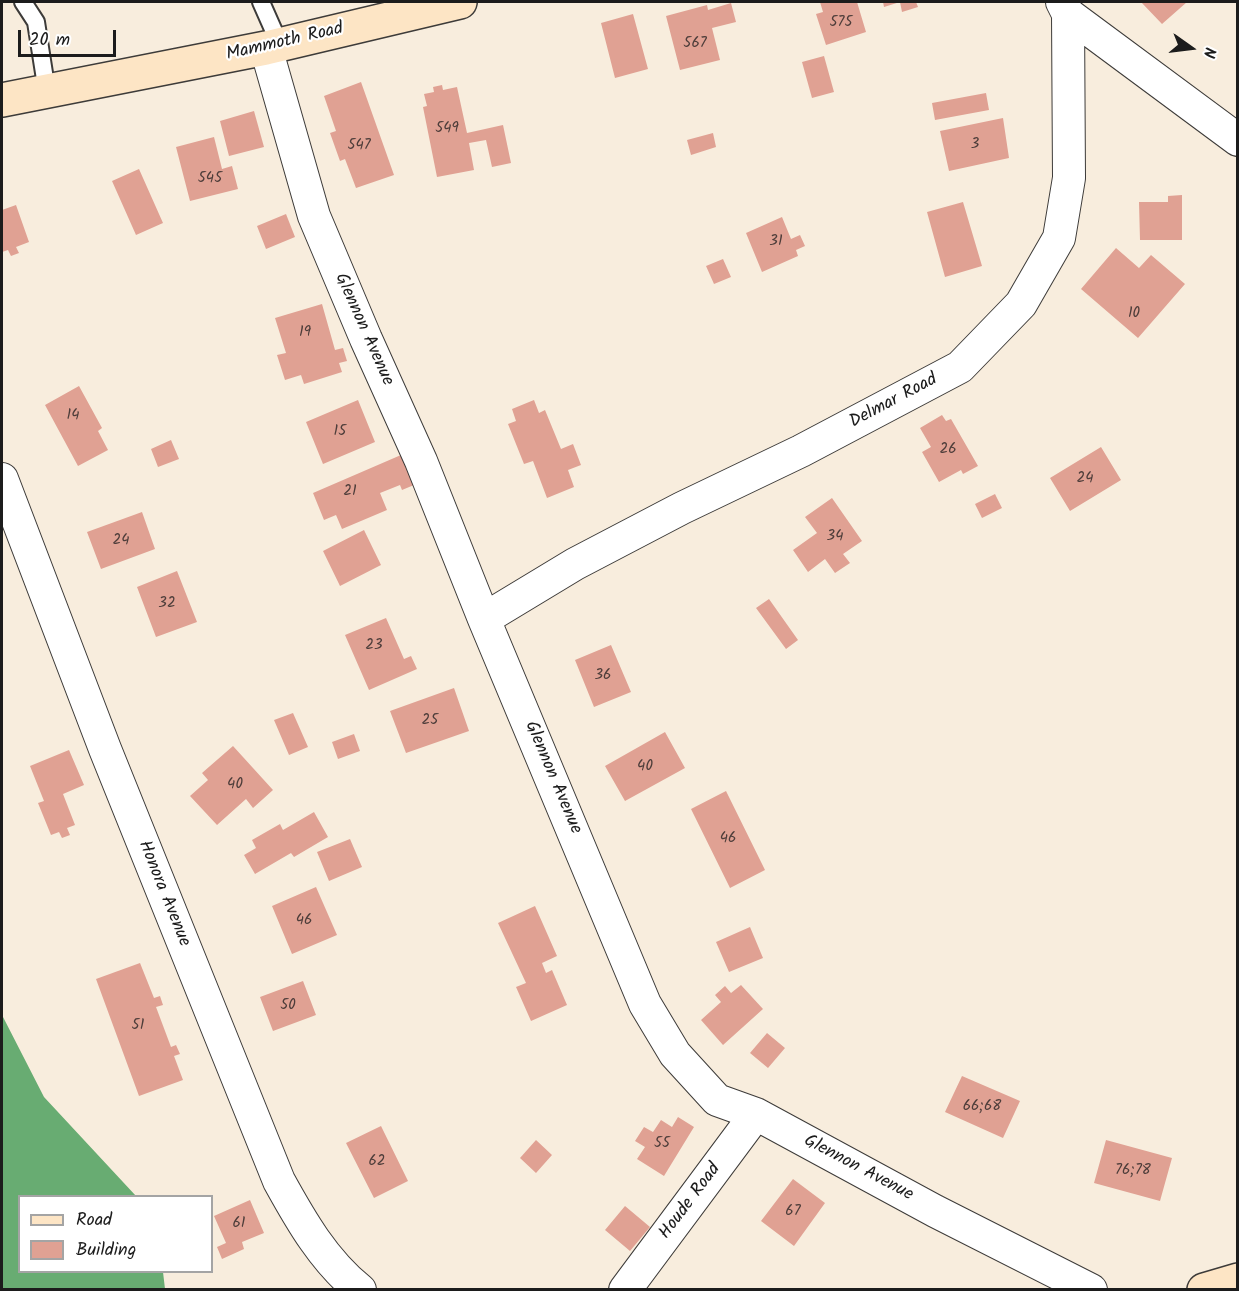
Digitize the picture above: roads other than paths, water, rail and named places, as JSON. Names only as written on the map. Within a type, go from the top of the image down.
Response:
[{"type":"main road","name":"Mammoth Road","points":[[2,100],[273,47],[460,2]]},
{"type":"main road","points":[[1204,1290],[1238,1280]]},
{"type":"street","points":[[1065,8],[1238,140]]},
{"type":"street","name":"Delmar Road","points":[[484,620],[575,564],[672,513],[801,451],[960,367],[1021,304],[1059,238],[1070,178],[1065,8]]},
{"type":"street","name":"Glennon Avenue","points":[[273,47],[314,216],[421,461],[484,620],[645,1004],[675,1054],[717,1100],[756,1114],[1091,1290]]},
{"type":"street","name":"Honora Avenue","points":[[2,479],[105,749],[279,1181],[303,1224],[340,1274],[360,1290]]},
{"type":"street","name":"Houde Road","points":[[625,1290],[756,1114]]},
{"type":"lane","points":[[23,2],[36,22],[46,92]]},
{"type":"lane","points":[[261,2],[273,47]]}]
